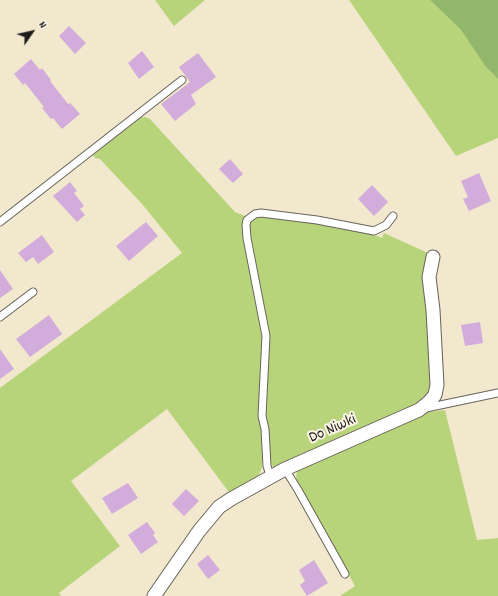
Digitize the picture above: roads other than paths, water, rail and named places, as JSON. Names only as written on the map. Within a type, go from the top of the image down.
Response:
[{"type":"street","name":"Do Niwki","points":[[154,596],[199,531],[220,507],[231,499],[285,470],[420,410],[435,395],[437,385],[434,318],[429,277],[432,257]]},
{"type":"lane","points":[[0,222],[182,80]]},
{"type":"lane","points":[[271,478],[266,466],[265,428],[262,416],[266,336],[247,238],[247,220],[250,216],[261,213],[317,220],[374,230],[386,225],[393,216]]},
{"type":"lane","points":[[0,317],[33,292]]},
{"type":"lane","points":[[420,410],[498,393]]},
{"type":"lane","points":[[285,470],[345,574]]}]
